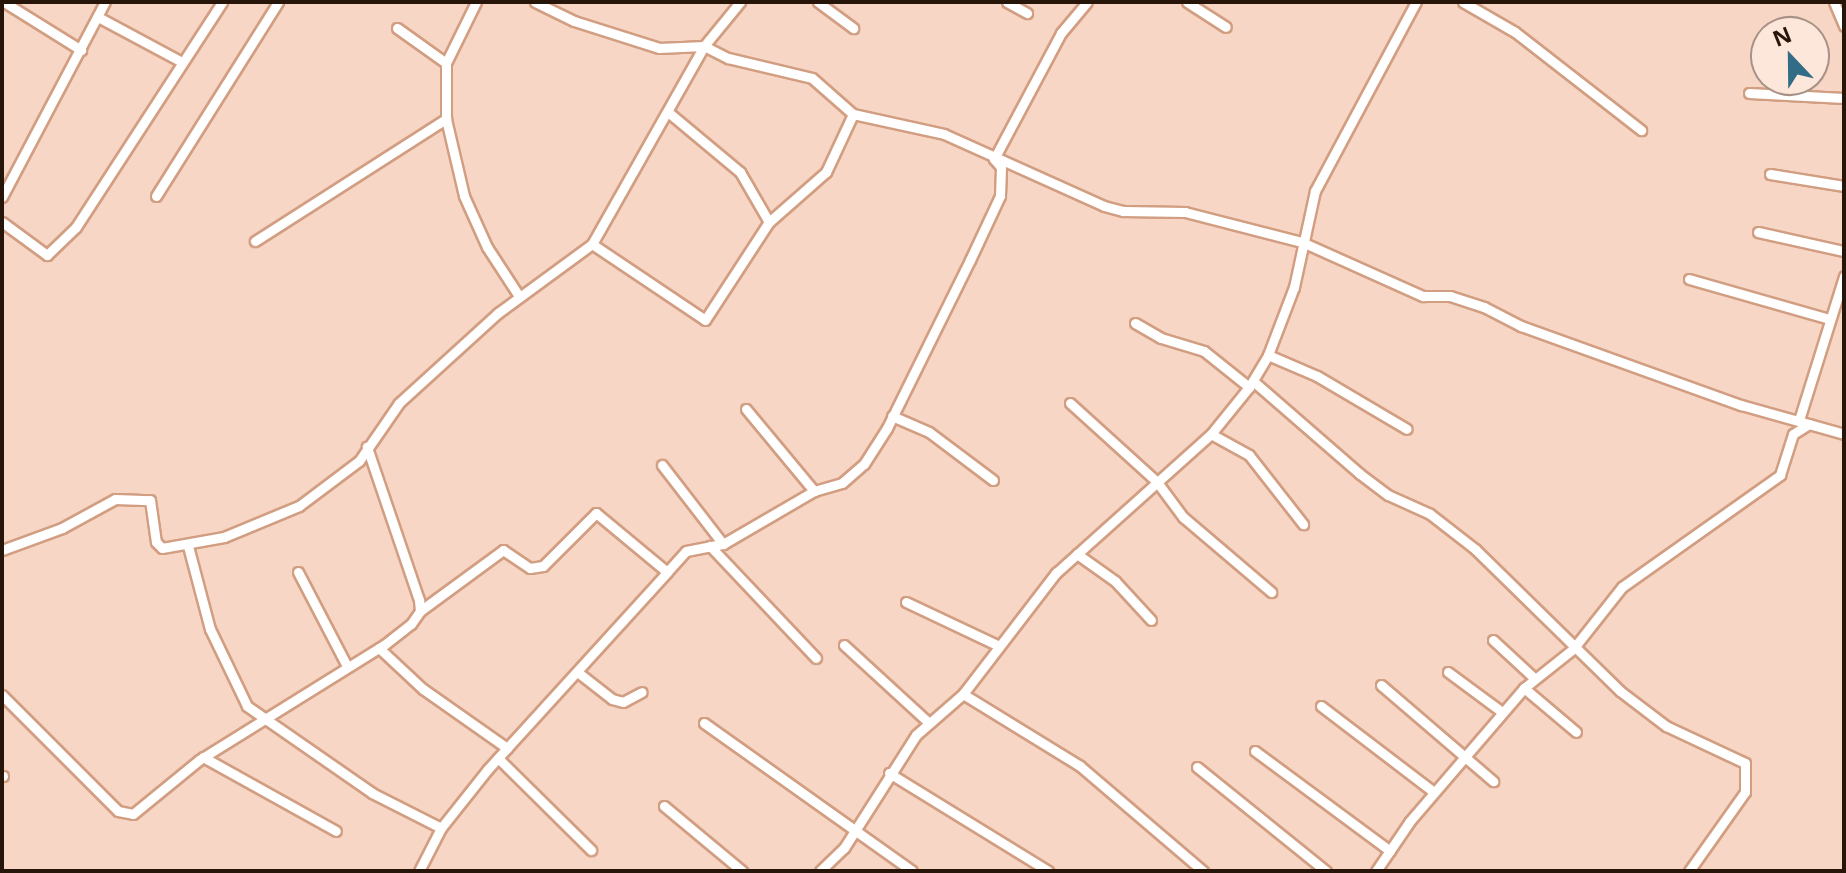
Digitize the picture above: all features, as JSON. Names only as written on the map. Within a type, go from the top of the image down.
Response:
[{"type":"street","points":[[4,2],[81,50]]},
{"type":"street","points":[[2,197],[105,2]]},
{"type":"street","points":[[2,222],[47,255],[96,202],[222,2]]},
{"type":"street","points":[[156,196],[278,2]]},
{"type":"street","points":[[476,2],[446,63],[446,119],[464,196],[487,247],[519,296]]},
{"type":"street","points":[[535,2],[574,21],[659,48],[704,46],[728,58],[812,78],[853,114],[944,134],[994,159],[1123,211],[1185,212],[1302,242],[1423,296],[1472,304],[1521,326],[1844,434]]},
{"type":"street","points":[[2,550],[62,528],[95,506],[132,498],[150,500],[156,542],[162,548],[188,546],[261,524],[299,506],[359,461],[399,403],[519,296],[592,244],[704,46],[740,2]]},
{"type":"street","points":[[818,2],[853,28]]},
{"type":"street","points":[[1007,2],[1027,13]]},
{"type":"street","points":[[994,159],[1061,33],[1087,2]]},
{"type":"street","points":[[1187,2],[1226,27]]},
{"type":"street","points":[[820,871],[853,832],[889,773],[929,723],[963,694],[997,645],[1077,554],[1211,434],[1251,384],[1268,355],[1294,287],[1315,191],[1416,2]]},
{"type":"street","points":[[1463,2],[1515,32],[1641,130]]},
{"type":"street","points":[[1834,2],[1844,26]]},
{"type":"street","points":[[98,17],[182,62]]},
{"type":"street","points":[[397,28],[446,63]]},
{"type":"street","points":[[1749,93],[1844,98]]},
{"type":"street","points":[[668,112],[740,172],[769,222]]},
{"type":"street","points":[[592,244],[705,320],[769,222],[826,172],[853,114]]},
{"type":"street","points":[[255,241],[446,119]]},
{"type":"street","points":[[423,869],[441,828],[498,758],[580,674],[686,551],[723,544],[814,491],[842,483],[864,464],[892,416],[1000,196],[1001,167],[994,159]]},
{"type":"street","points":[[1770,174],[1844,186]]},
{"type":"street","points":[[1758,232],[1844,251]]},
{"type":"street","points":[[1376,871],[1434,792],[1502,712],[1534,678],[1573,649],[1622,587],[1780,475],[1793,434],[1804,422],[1829,319],[1844,276]]},
{"type":"street","points":[[1689,279],[1829,319]]},
{"type":"street","points":[[1135,323],[1161,338],[1204,351],[1251,384],[1388,495],[1430,514],[1475,549],[1541,608],[1573,649],[1666,726],[1745,763],[1745,792],[1689,871]]},
{"type":"street","points":[[1268,355],[1317,376],[1407,429]]},
{"type":"street","points":[[1070,403],[1157,482],[1183,517],[1271,592]]},
{"type":"street","points":[[746,409],[814,491]]},
{"type":"street","points":[[892,416],[929,432],[993,480]]},
{"type":"street","points":[[1211,434],[1249,455],[1303,524]]},
{"type":"street","points":[[367,447],[420,611]]},
{"type":"street","points":[[662,465],[723,544]]},
{"type":"street","points":[[2,695],[39,737],[125,815],[143,807],[203,757],[379,648],[420,611],[503,550],[530,568],[543,566],[596,513],[667,572]]},
{"type":"street","points":[[188,546],[222,662],[247,706],[372,793],[441,828]]},
{"type":"street","points":[[710,546],[816,658]]},
{"type":"street","points":[[1077,554],[1115,581],[1151,620]]},
{"type":"street","points":[[298,572],[347,666]]},
{"type":"street","points":[[906,602],[997,645]]},
{"type":"street","points":[[1493,640],[1534,678]]},
{"type":"street","points":[[844,645],[929,723]]},
{"type":"street","points":[[379,648],[423,689],[507,748]]},
{"type":"street","points":[[1448,672],[1502,712]]},
{"type":"street","points":[[580,674],[612,699],[623,702],[642,692]]},
{"type":"street","points":[[1381,685],[1493,781]]},
{"type":"street","points":[[1524,688],[1576,732]]},
{"type":"street","points":[[963,694],[1080,766],[1203,871]]},
{"type":"street","points":[[1321,706],[1434,792]]},
{"type":"street","points":[[704,723],[853,832],[912,871]]},
{"type":"street","points":[[1255,751],[1390,851]]},
{"type":"street","points":[[203,757],[336,831]]},
{"type":"street","points":[[498,758],[591,850]]},
{"type":"street","points":[[1197,767],[1326,871]]},
{"type":"street","points":[[889,773],[1048,871]]},
{"type":"street","points":[[664,806],[742,871]]}]
